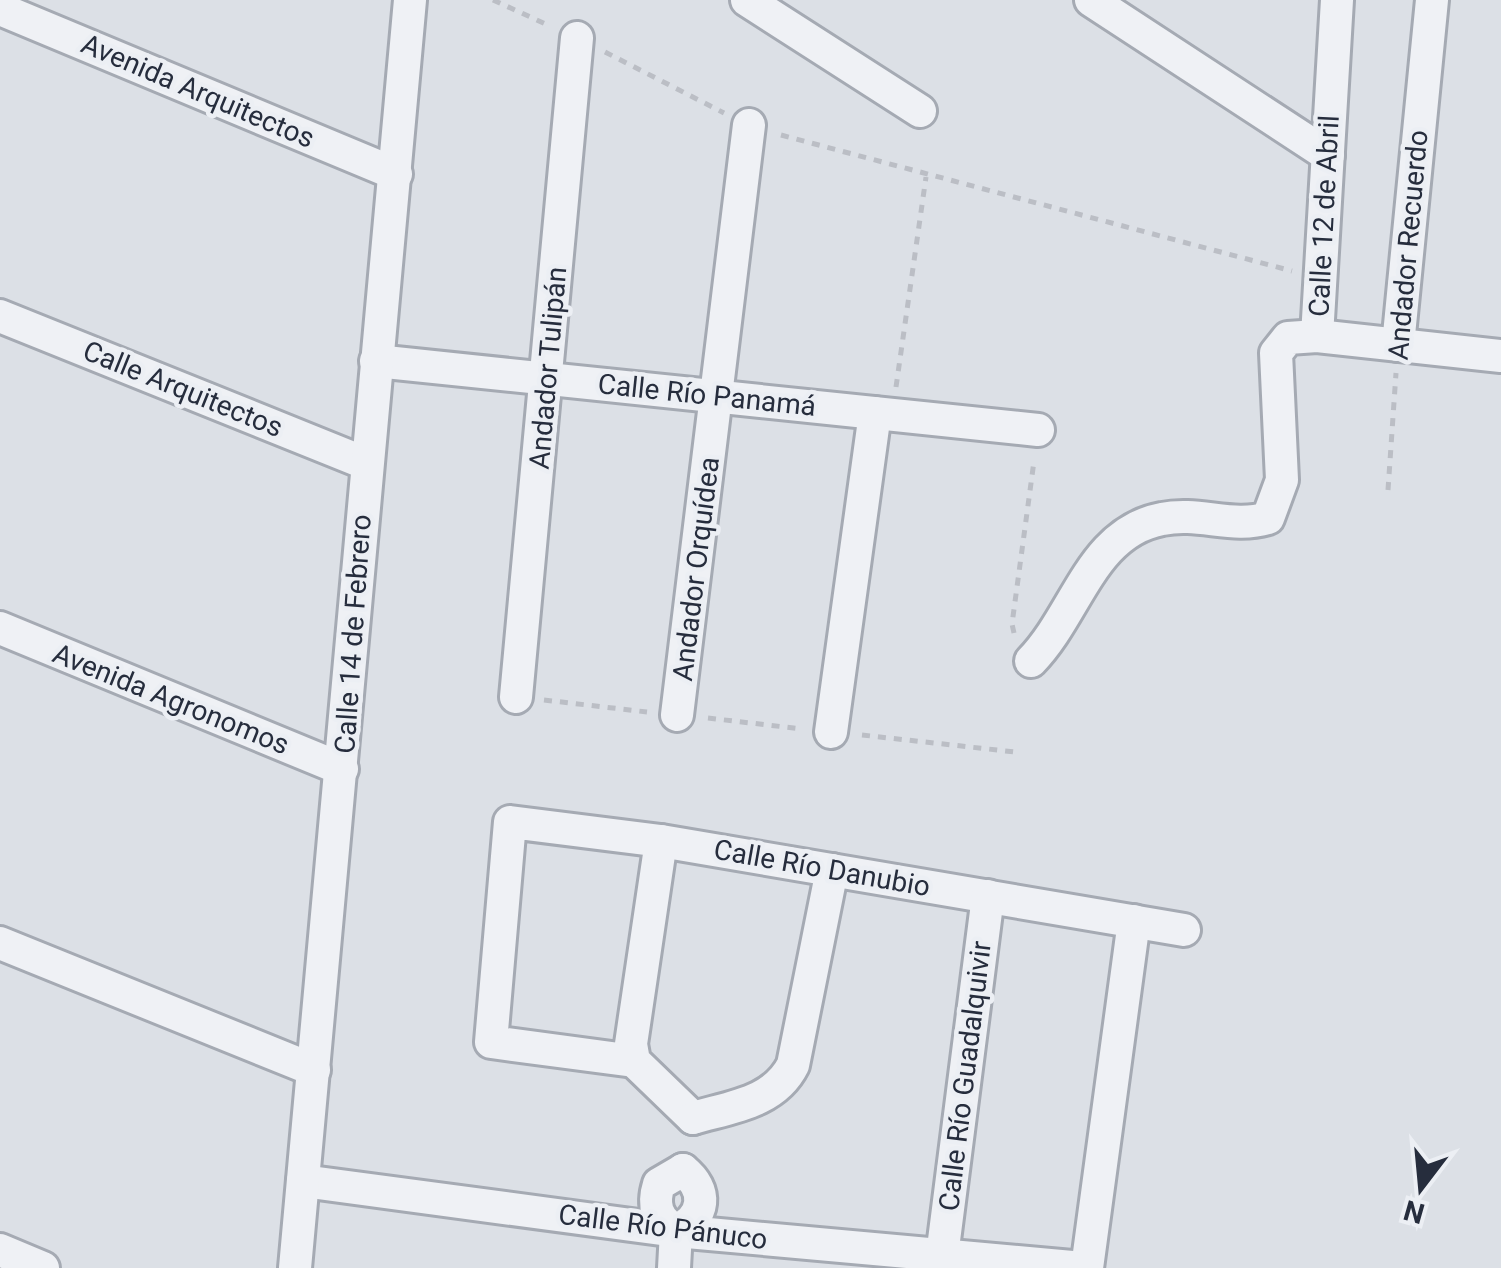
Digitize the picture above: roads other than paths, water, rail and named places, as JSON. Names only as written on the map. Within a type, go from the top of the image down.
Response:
[{"type":"street","name":"Calle 14 de Febrero","points":[[295,1268],[410,0]]},
{"type":"street","points":[[747,0],[920,111]]},
{"type":"street","points":[[1091,0],[1328,155]]},
{"type":"street","name":"Calle 12 de Abril","points":[[1031,661],[1053,638],[1097,561],[1127,528],[1191,515],[1246,525],[1268,518],[1282,480],[1276,353],[1288,338],[1317,336],[1336,0]]},
{"type":"street","name":"Andador Recuerdo","points":[[1398,345],[1432,0]]},
{"type":"street","name":"Avenida Arquitectos","points":[[0,8],[396,174]]},
{"type":"street","name":"Andador Tulipán","points":[[516,698],[578,38]]},
{"type":"street","name":"Andador Orquídea","points":[[677,715],[749,125]]},
{"type":"street","name":"Calle Arquitectos","points":[[0,316],[366,463]]},
{"type":"street","points":[[1317,336],[1501,356]]},
{"type":"street","name":"Calle Río Panamá","points":[[376,360],[1038,430]]},
{"type":"street","points":[[831,732],[883,414]]},
{"type":"street","name":"Avenida Agronomos","points":[[0,628],[342,769]]},
{"type":"street","name":"Calle Río Danubio","points":[[634,1061],[490,1042],[510,822],[662,842],[1184,930]]},
{"type":"street","points":[[662,842],[630,1044],[634,1061],[692,1118]]},
{"type":"street","points":[[692,1118],[766,1096],[784,1082],[793,1066],[832,870]]},
{"type":"street","name":"Calle Río Guadalquivir","points":[[942,1256],[988,896]]},
{"type":"street","points":[[1085,1268],[1134,922]]},
{"type":"street","points":[[0,944],[314,1070]]},
{"type":"street","points":[[674,1268],[676,1231],[697,1216],[701,1203],[700,1190],[683,1170],[692,1118]]},
{"type":"street","name":"Calle Río Pánuco","points":[[303,1182],[676,1231],[1085,1268]]},
{"type":"street","points":[[0,1250],[44,1268]]}]
